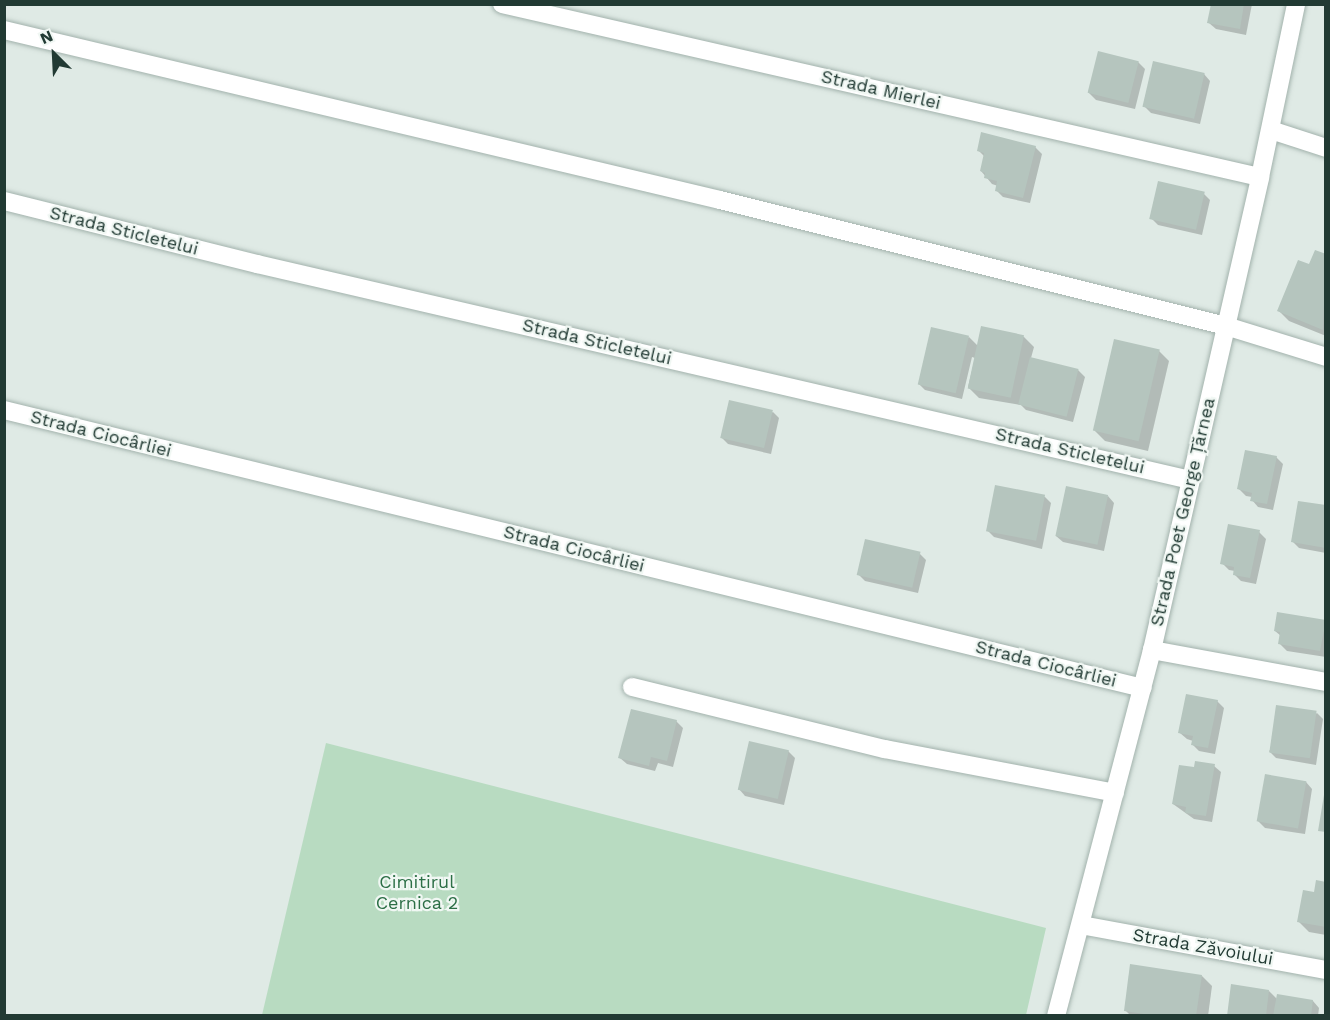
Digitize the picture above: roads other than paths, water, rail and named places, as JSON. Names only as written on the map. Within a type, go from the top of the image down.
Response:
[{"type":"street","name":"Strada Mierlei","points":[[502,4],[1260,177]]},
{"type":"street","name":"Strada Poet George Țărnea","points":[[1056,1016],[1143,688],[1271,130],[1296,4]]},
{"type":"street","points":[[4,30],[720,200],[1226,326],[1326,357]]},
{"type":"street","points":[[1271,130],[1326,148]]},
{"type":"street","name":"Strada Sticletelui","points":[[4,201],[256,264],[1190,480]]},
{"type":"street","name":"Strada Ciocârliei","points":[[4,410],[1143,688]]},
{"type":"street","points":[[1152,650],[1326,682]]},
{"type":"street","points":[[632,687],[885,749],[1115,793]]},
{"type":"street","name":"Strada Zăvoiului","points":[[1081,925],[1326,970]]},
{"type":"park label","name":"Cimitirul Cernica 2","points":[[417,893]]}]
